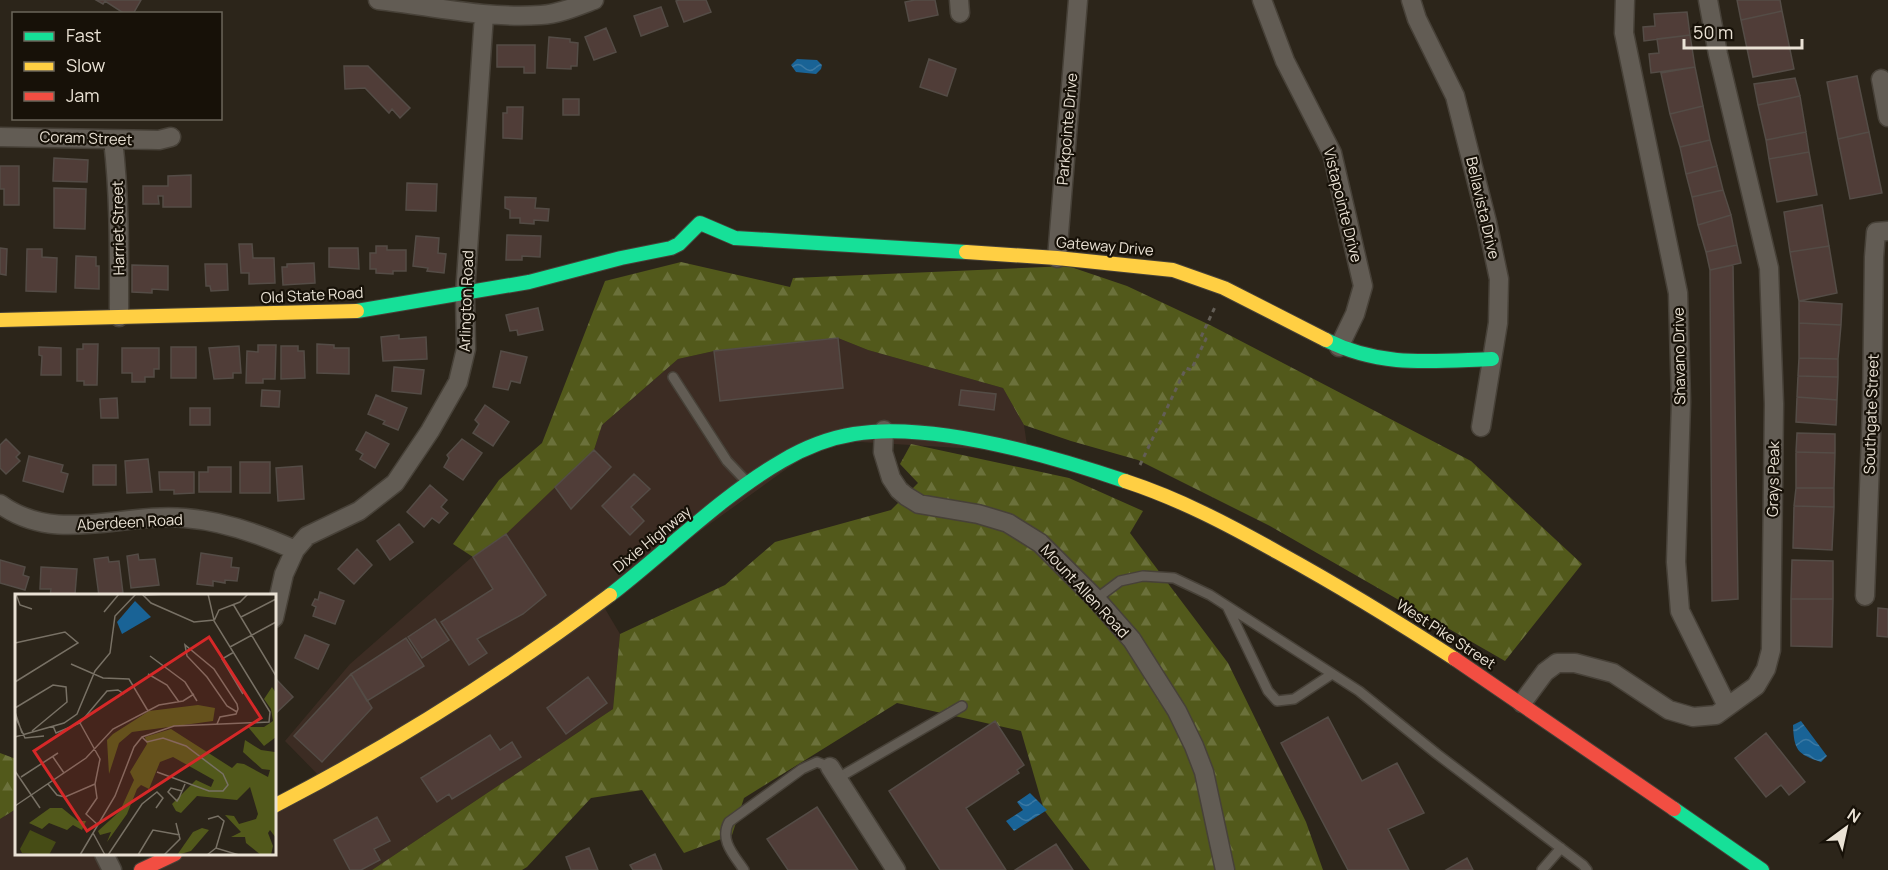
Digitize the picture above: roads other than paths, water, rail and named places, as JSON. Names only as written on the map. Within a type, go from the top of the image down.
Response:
[{"type":"main road","name":"Gateway Drive","points":[[700,223],[735,238],[1057,258],[1173,270],[1224,289],[1339,347],[1373,358],[1402,361],[1492,359]]},
{"type":"main road","name":"Old State Road","points":[[0,320],[355,311],[529,282],[621,258],[671,248],[679,244],[700,223]]},
{"type":"main road","name":"Dixie Highway","points":[[276,805],[390,744],[525,659],[601,602],[748,482],[778,462],[812,445],[859,433],[884,430],[934,433],[1028,452],[1087,468]]},
{"type":"main road","name":"West Pike Street","points":[[1087,468],[1184,503],[1317,573],[1430,641],[1762,870]]},
{"type":"main road","points":[[141,870],[173,855]]},
{"type":"street","points":[[378,0],[484,15],[543,15],[594,0]]},
{"type":"street","name":"Parkpointe Drive","points":[[1057,258],[1078,0]]},
{"type":"street","name":"Vistapointe Drive","points":[[1262,0],[1285,61],[1332,153],[1363,286],[1355,314],[1339,347]]},
{"type":"street","name":"Bellavista Drive","points":[[1411,0],[1417,19],[1455,96],[1499,279],[1498,323],[1481,427]]},
{"type":"street","name":"Shavano Drive","points":[[1625,0],[1624,33],[1678,293],[1681,402],[1676,562],[1680,611],[1727,706]]},
{"type":"street","name":"Grays Peak","points":[[1521,703],[1545,672],[1557,663],[1575,663],[1613,673],[1669,710],[1693,717],[1716,715],[1756,686],[1766,669],[1771,650],[1774,404],[1769,268],[1708,0]]},
{"type":"street","name":"Arlington Road","points":[[276,609],[284,574],[295,550],[308,536],[359,511],[395,483],[430,431],[458,382],[466,349],[465,294],[484,15]]},
{"type":"street","points":[[1881,79],[1888,117]]},
{"type":"street","name":"Coram Street","points":[[0,137],[113,140],[159,140],[171,137]]},
{"type":"street","name":"Harriet Street","points":[[113,140],[118,214],[118,317]]},
{"type":"street","name":"Southgate Street","points":[[1865,596],[1872,408],[1874,257],[1882,231]]},
{"type":"street","name":"Mount Allen Road","points":[[884,430],[883,452],[891,478],[898,490],[919,504],[978,514],[1008,523],[1040,543],[1096,599],[1132,640],[1177,711],[1194,746],[1204,772],[1226,870]]},
{"type":"street","name":"Aberdeen Road","points":[[0,504],[33,520],[72,526],[161,517],[225,524],[295,550]]},
{"type":"street","points":[[834,773],[896,870]]},
{"type":"street","points":[[104,855],[112,870]]},
{"type":"lane","points":[[674,377],[727,461],[748,482]]},
{"type":"lane","points":[[1096,599],[1120,581],[1143,576],[1174,578],[1210,595],[1359,691],[1587,870]]},
{"type":"lane","points":[[1226,605],[1268,691],[1277,701],[1294,699],[1332,674]]},
{"type":"lane","points":[[744,870],[725,841],[724,830],[729,822],[802,769],[817,762],[834,773],[962,706]]},
{"type":"lane","points":[[1542,870],[1561,848]]},
{"type":"water","points":[[797,59],[817,60],[822,65],[821,69],[816,74],[796,72],[791,65]]},
{"type":"water","points":[[1801,721],[1827,756],[1821,762],[1802,753],[1796,746],[1793,725]]},
{"type":"water","points":[[1030,793],[1047,810],[1014,831],[1006,821],[1023,810],[1017,802]]}]
